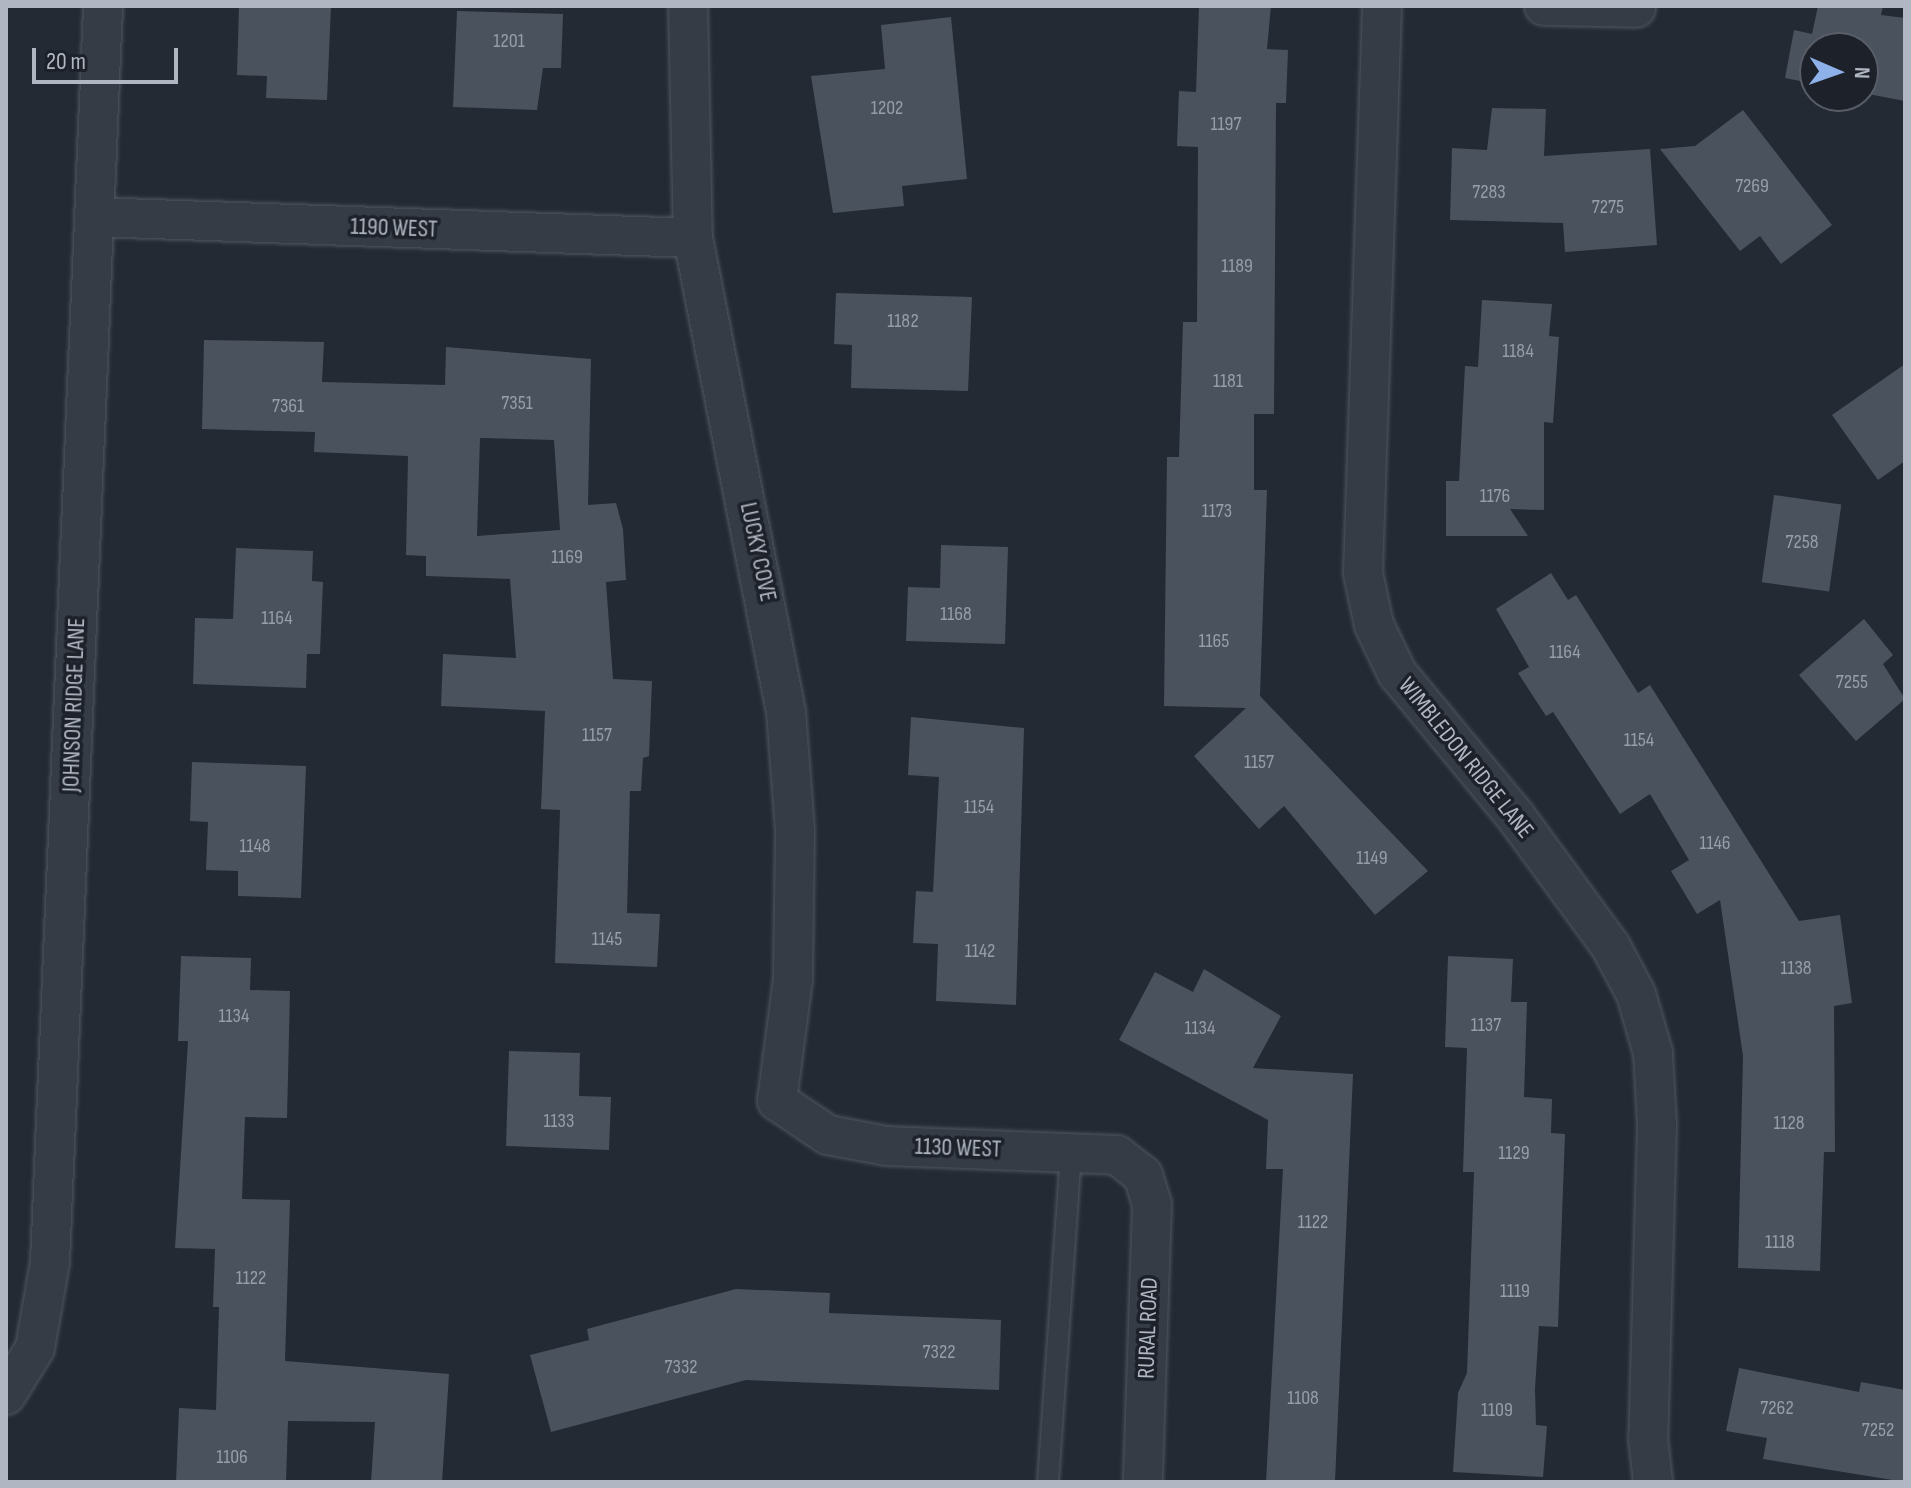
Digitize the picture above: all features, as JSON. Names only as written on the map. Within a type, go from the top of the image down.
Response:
[{"type":"street","name":"JOHNSON RIDGE LANE","points":[[6,1395],[35,1348],[50,1262],[103,6]]},
{"type":"street","name":"LUCKY COVE","points":[[688,6],[693,238],[786,711],[795,832],[793,979],[777,1101]]},
{"type":"street","name":"WIMBLEDON RIDGE LANE","points":[[1382,6],[1363,573],[1374,625],[1397,673],[1516,817],[1636,994],[1653,1053],[1657,1125],[1648,1438],[1653,1482]]},
{"type":"street","points":[[1544,6],[1636,8]]},
{"type":"street","name":"1190 WEST","points":[[94,217],[693,238]]},
{"type":"street","name":"1130 WEST","points":[[777,1101],[828,1135],[886,1146],[1117,1155],[1143,1175]]},
{"type":"street","name":"RURAL ROAD","points":[[1143,1175],[1152,1205],[1143,1482]]},
{"type":"lane","points":[[1048,1482],[1071,1151]]},
{"type":"building","points":[[239,6],[331,6],[327,100],[266,98],[267,76],[237,75]]},
{"type":"building","points":[[1199,6],[1271,6],[1267,49],[1288,50],[1286,103],[1276,103],[1274,414],[1254,414],[1254,490],[1267,490],[1260,696],[1428,871],[1375,915],[1284,806],[1259,829],[1194,756],[1246,708],[1164,706],[1167,457],[1179,457],[1183,322],[1197,322],[1198,147],[1177,146],[1179,91],[1196,92]]},
{"type":"building","points":[[1818,6],[1883,6],[1881,15],[1905,18],[1905,101],[1879,96],[1879,32],[1812,32]]},
{"type":"building","points":[[457,11],[563,14],[561,68],[543,68],[537,110],[453,107]]},
{"type":"building","points":[[951,17],[967,179],[902,186],[904,206],[833,213],[811,76],[885,69],[881,25]]},
{"type":"building","points":[[1794,30],[1803,32],[1799,32],[1799,81],[1785,78]]},
{"type":"building","points":[[1492,108],[1546,109],[1544,156],[1650,149],[1657,245],[1565,252],[1563,223],[1450,220],[1452,148],[1487,150]]},
{"type":"building","points":[[1743,110],[1832,225],[1781,264],[1760,236],[1740,251],[1660,149],[1695,146]]},
{"type":"building","points":[[836,293],[972,297],[968,391],[851,388],[852,345],[834,344]]},
{"type":"building","points":[[1482,300],[1552,304],[1549,336],[1559,337],[1553,423],[1544,422],[1544,510],[1510,509],[1528,536],[1446,536],[1446,481],[1459,481],[1465,366],[1478,367]]},
{"type":"building","points":[[204,340],[324,342],[322,382],[445,385],[446,347],[591,359],[588,505],[616,503],[623,529],[626,580],[606,582],[613,679],[652,681],[649,756],[643,758],[641,791],[630,791],[627,913],[660,914],[657,967],[555,963],[560,810],[541,809],[545,711],[441,706],[443,654],[516,658],[510,579],[426,576],[426,556],[406,555],[408,456],[314,452],[315,432],[202,429]],"holes":[[[480,438],[554,440],[560,530],[477,536]]]},
{"type":"building","points":[[1905,364],[1905,461],[1878,480],[1832,415]]},
{"type":"building","points":[[1774,495],[1841,504],[1829,592],[1762,582]]},
{"type":"building","points":[[941,545],[1008,547],[1005,644],[906,641],[908,587],[940,588]]},
{"type":"building","points":[[236,548],[313,551],[312,581],[323,582],[320,654],[307,654],[306,688],[193,684],[195,618],[233,619]]},
{"type":"building","points":[[1551,573],[1568,600],[1576,595],[1638,693],[1650,685],[1799,921],[1840,915],[1852,1003],[1834,1006],[1835,1152],[1824,1152],[1820,1271],[1738,1268],[1743,1056],[1720,900],[1697,914],[1671,871],[1689,860],[1650,794],[1620,814],[1553,712],[1546,716],[1518,673],[1529,667],[1496,609]]},
{"type":"building","points":[[1864,619],[1893,655],[1883,664],[1905,699],[1856,741],[1799,675]]},
{"type":"building","points":[[911,717],[1024,728],[1016,1005],[936,1001],[938,944],[913,943],[916,891],[933,892],[939,777],[908,775]]},
{"type":"building","points":[[192,762],[306,766],[301,898],[238,896],[238,871],[206,870],[208,822],[190,821]]},
{"type":"building","points":[[181,956],[251,958],[250,990],[290,991],[287,1118],[245,1117],[242,1199],[290,1200],[285,1361],[449,1374],[442,1482],[371,1482],[375,1422],[288,1421],[286,1482],[176,1482],[179,1408],[216,1410],[219,1307],[213,1307],[215,1249],[175,1248],[188,1041],[178,1041]]},
{"type":"building","points":[[1448,956],[1513,959],[1511,1002],[1527,1002],[1524,1097],[1552,1099],[1551,1133],[1565,1134],[1558,1327],[1539,1326],[1535,1389],[1536,1425],[1547,1426],[1543,1477],[1453,1472],[1458,1393],[1467,1373],[1474,1172],[1463,1172],[1467,1048],[1445,1047]]},
{"type":"building","points":[[1204,969],[1281,1016],[1253,1068],[1353,1074],[1335,1482],[1266,1482],[1283,1169],[1266,1169],[1268,1120],[1119,1040],[1155,972],[1193,992]]},
{"type":"building","points":[[509,1051],[580,1053],[579,1096],[611,1097],[609,1150],[506,1146]]},
{"type":"building","points":[[736,1289],[830,1293],[829,1313],[1001,1320],[999,1390],[746,1380],[551,1432],[530,1355],[589,1340],[587,1329]]},
{"type":"building","points":[[1739,1368],[1859,1392],[1861,1382],[1905,1390],[1905,1482],[1763,1459],[1767,1438],[1726,1431]]}]
